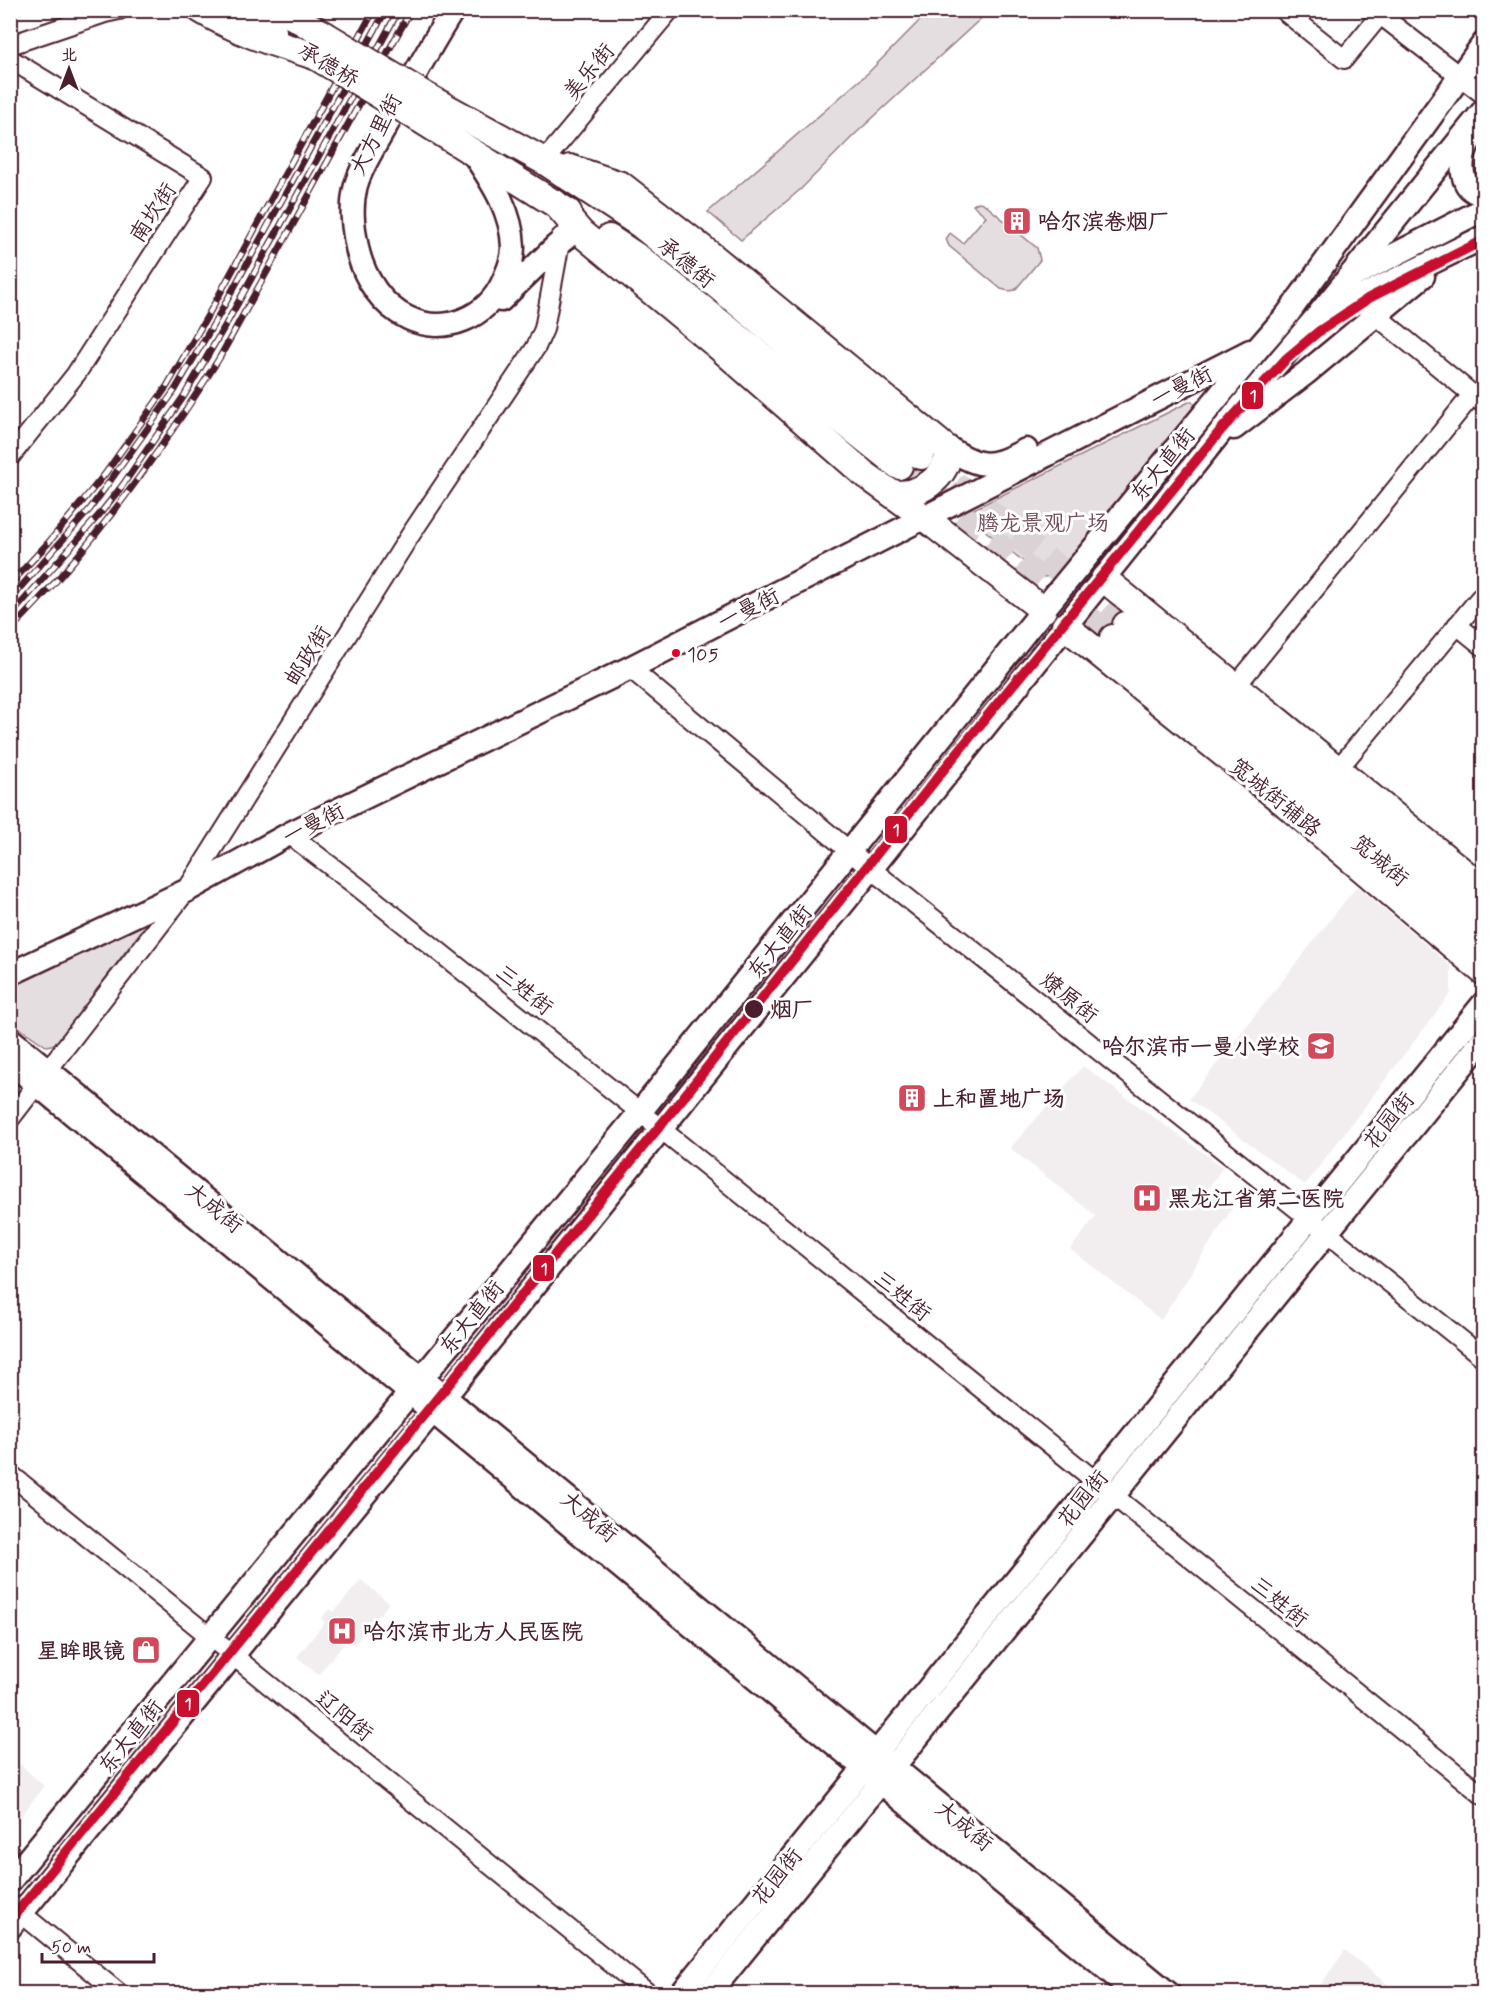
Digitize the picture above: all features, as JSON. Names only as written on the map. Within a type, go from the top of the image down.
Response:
[{"type":"highway","points":[[201,10],[253,37],[320,46],[308,10]]},
{"type":"highway","name":"承德桥","points":[[239,10],[320,46],[425,109]]},
{"type":"highway","name":"承德桥","points":[[282,10],[320,46]]},
{"type":"highway","name":"承德街","points":[[425,109],[544,162],[641,225],[921,455]]},
{"type":"highway","name":"承德街","points":[[425,109],[470,149],[639,258],[921,455]]},
{"type":"highway","points":[[545,197],[569,235],[719,347],[863,472],[1043,610]]},
{"type":"highway","points":[[891,492],[902,495],[915,492],[935,477],[944,467],[948,456],[947,449],[921,455]]},
{"type":"highway","points":[[1104,579],[1484,889]]},
{"type":"highway","name":"宽城街辅路","points":[[1065,626],[1287,805],[1484,972]]},
{"type":"highway","name":"宽城街","points":[[1484,912],[1119,632],[1484,945]]},
{"type":"main road","name":"大方里街","points":[[446,10],[426,37],[360,159],[348,189],[346,230],[352,258],[362,285],[380,307],[399,324],[424,331],[454,330],[485,316],[569,235]]},
{"type":"main road","name":"大方里街","points":[[453,10],[363,168],[357,182],[352,217],[364,271],[382,298],[400,313],[420,322],[447,324],[469,318],[486,308],[497,295],[512,260],[513,246],[509,222],[495,186],[470,149]]},
{"type":"main road","name":"东大直街","points":[[10,1881],[640,1112],[1043,610],[1258,347],[1287,315],[1484,43]]},
{"type":"main road","name":"东大直街","points":[[14,1915],[233,1655],[439,1403],[871,869],[1246,399],[1319,314],[1352,289],[1484,110]]},
{"type":"main road","points":[[1484,116],[1464,153],[1463,167],[1466,184],[1477,194],[1484,194]]},
{"type":"main road","name":"一曼街","points":[[1352,289],[1484,209]]},
{"type":"main road","name":"一曼街","points":[[921,455],[965,458],[979,464],[1003,462],[1287,315],[1450,253],[1484,237]]},
{"type":"main road","points":[[1206,450],[1306,373],[1450,253]]},
{"type":"main road","name":"一曼街","points":[[10,974],[186,891],[289,834],[630,668],[1319,314]]},
{"type":"main road","name":"花园街","points":[[709,1994],[1095,1482],[1484,1003]]},
{"type":"main road","name":"大成街","points":[[10,1039],[44,1078],[879,1767],[1169,1994]]},
{"type":"main road","name":"花园街","points":[[681,1994],[1113,1496],[1484,1039]]},
{"type":"main road","name":"大成街","points":[[10,1062],[44,1078]]},
{"type":"main road","name":"大成街","points":[[879,1767],[1137,1994]]},
{"type":"street","points":[[10,45],[119,10]]},
{"type":"street","name":"美乐街","points":[[544,162],[670,10]]},
{"type":"street","points":[[1283,10],[1344,59],[1377,13],[1484,95]]},
{"type":"street","name":"南坎街","points":[[10,59],[203,177],[76,374],[10,458]]},
{"type":"street","name":"邮政街","points":[[10,1119],[44,1078],[186,891],[409,537],[536,347],[544,329],[569,235]]},
{"type":"street","points":[[1236,686],[1478,399],[1376,315],[1352,289]]},
{"type":"street","points":[[1338,769],[1484,593]]},
{"type":"street","points":[[1457,625],[1484,647]]},
{"type":"street","name":"燎原街","points":[[630,668],[871,869],[1484,1358]]},
{"type":"street","name":"三姓街","points":[[289,834],[358,886],[640,1112],[1484,1796]]},
{"type":"street","name":"辽阳街","points":[[10,1474],[649,1994]]},
{"type":"street","points":[[14,1915],[120,1994]]},
{"type":"shaded area","name":"哈尔滨市一曼小学校","points":[[1357,886],[1451,966],[1451,993],[1305,1185],[1189,1099]]},
{"type":"shaded area","name":"黑龙江省第二医院","points":[[1083,1066],[1223,1167],[1207,1190],[1233,1207],[1161,1320],[1070,1249],[1096,1216],[1010,1148]]},
{"type":"shaded area","name":"哈尔滨市北方人民医院","points":[[361,1580],[389,1603],[354,1645],[347,1640],[318,1675],[297,1657],[325,1622],[321,1619],[329,1609],[334,1612]]},
{"type":"shaded area","points":[[20,1764],[44,1786],[11,1829],[11,1777]]},
{"type":"shaded area","points":[[1345,1950],[1398,1993],[1315,1993]]},
{"type":"green space","points":[[929,11],[989,11],[853,136],[801,189],[741,240],[708,212],[868,73]]},
{"type":"green space","points":[[978,202],[983,203],[1037,248],[1040,260],[1015,290],[1001,289],[949,246],[946,239],[950,233],[963,243],[986,216],[973,205]]},
{"type":"green space","name":"腾龙景观广场","points":[[1191,401],[1197,406],[1054,576],[1043,577],[968,517],[968,512]]},
{"type":"green space","points":[[150,919],[56,1044],[46,1046],[11,1022],[11,984]]},
{"type":"tunnel","points":[[925,459],[1126,625]]},
{"type":"tunnel","points":[[899,466],[1113,638]]},
{"type":"railway","points":[[10,584],[49,542],[105,474],[167,386],[212,308],[374,10]]},
{"type":"railway","points":[[10,599],[90,509],[175,390],[220,313],[386,10]]},
{"type":"railway","points":[[10,616],[122,486],[184,396],[229,319],[399,10]]},
{"type":"railway","points":[[10,630],[69,566],[123,499],[197,393],[220,357],[411,10]]},
{"type":"transit line","name":"1","points":[[10,1921],[682,1099],[949,763],[1221,430],[1287,358],[1318,332],[1369,298],[1484,240]]},
{"type":"place","name":"哈尔滨卷烟厂","points":[[1017,221]]},
{"type":"place","name":"105","points":[[676,653]]},
{"type":"place","name":"烟厂","points":[[754,1009]]},
{"type":"place","name":"哈尔滨市一曼小学校","points":[[1321,1046]]},
{"type":"place","name":"上和置地广场","points":[[912,1098]]},
{"type":"place","name":"黑龙江省第二医院","points":[[1147,1198]]},
{"type":"place","name":"哈尔滨市北方人民医院","points":[[342,1631]]},
{"type":"place","name":"星眸眼镜","points":[[146,1650]]}]
